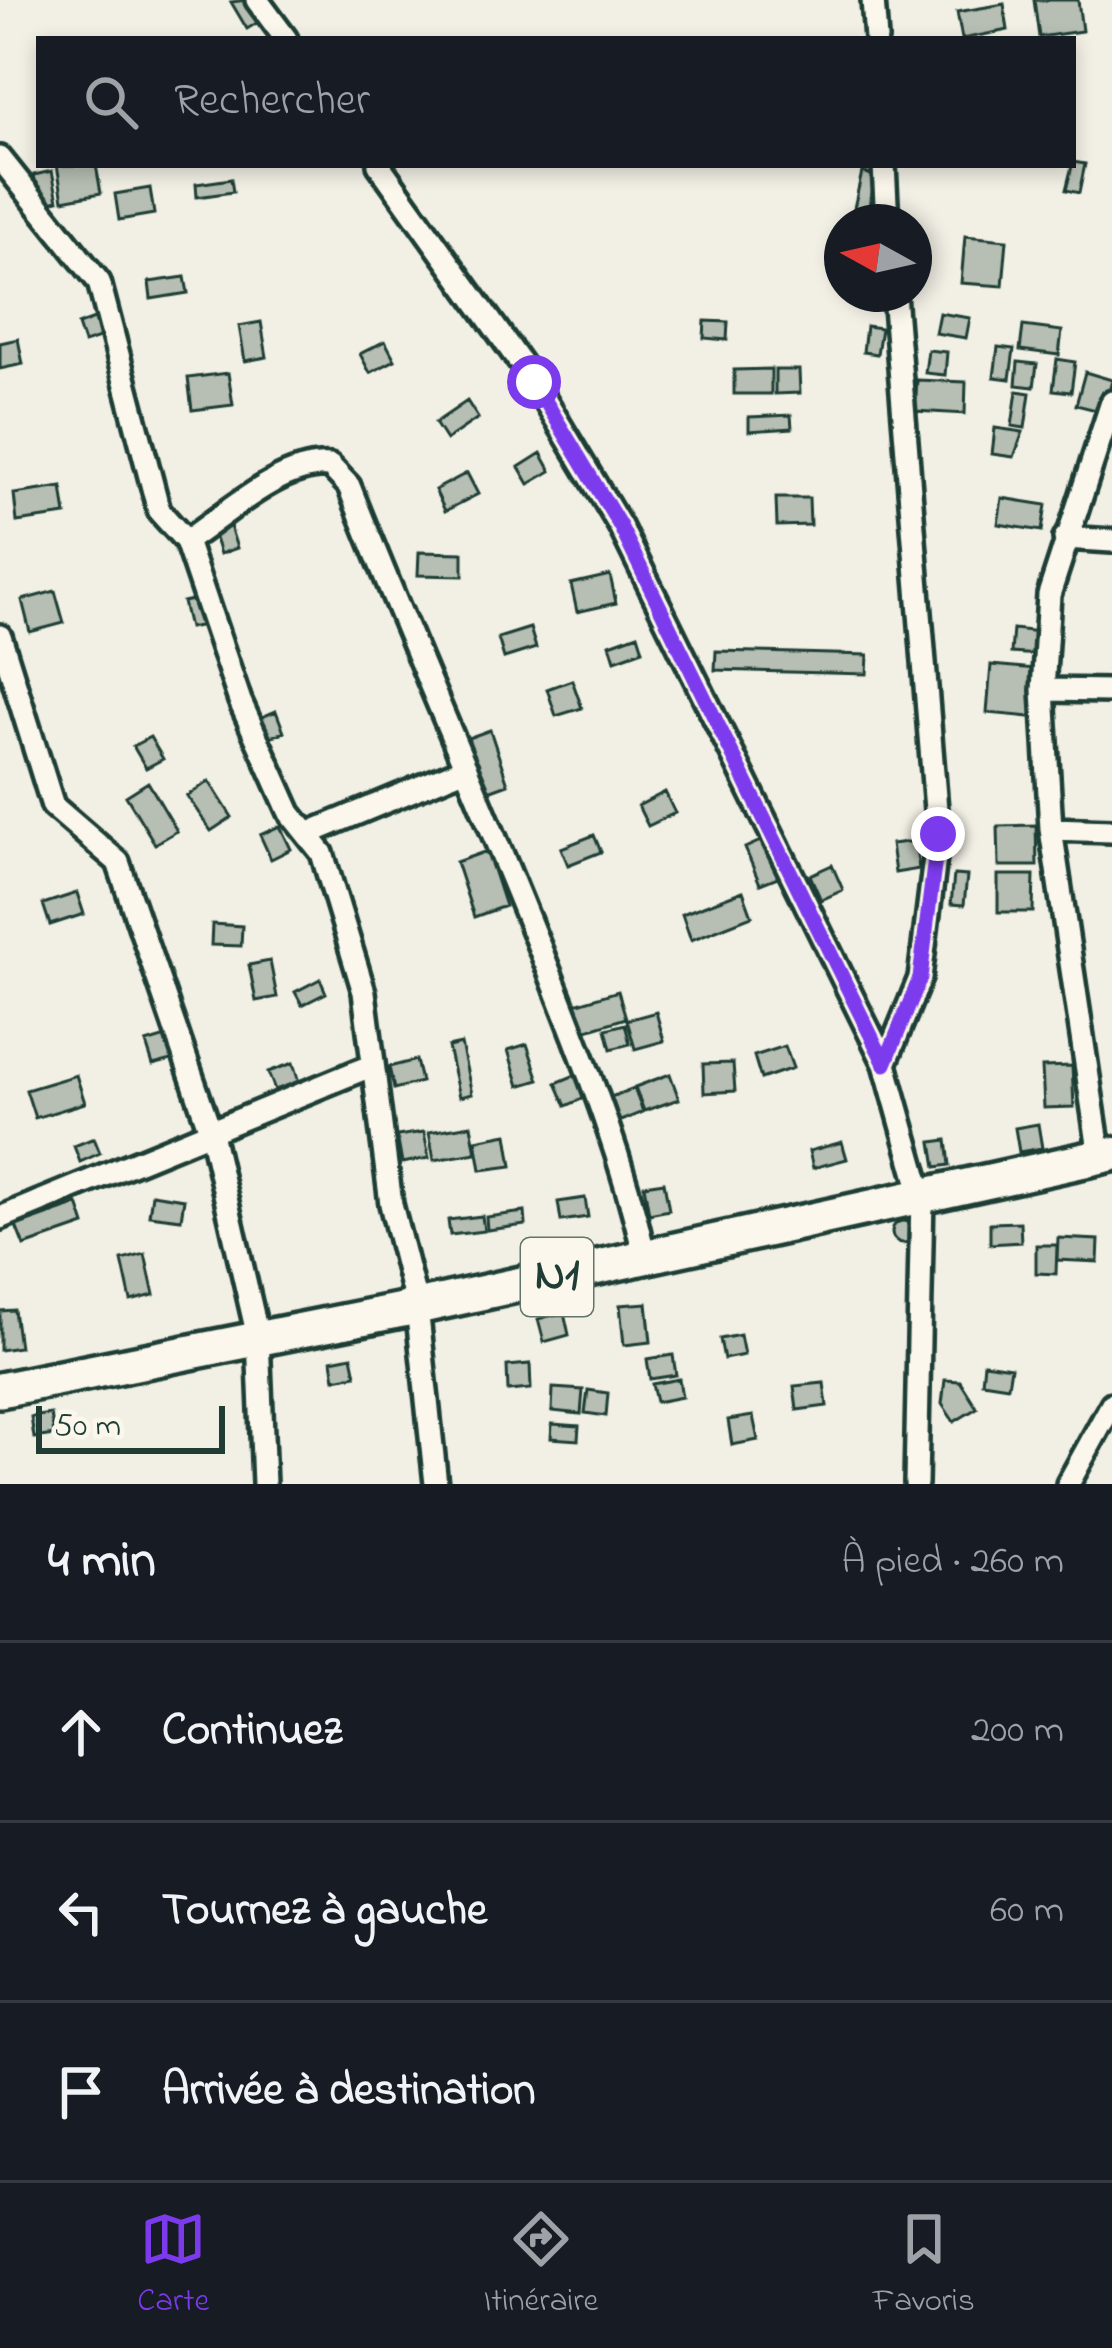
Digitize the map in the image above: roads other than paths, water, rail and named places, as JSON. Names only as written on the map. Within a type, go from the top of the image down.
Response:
[{"type":"main road","name":"N1","points":[[0,1390],[417,1307],[1106,1156]]},
{"type":"street","points":[[873,0],[876,36]]},
{"type":"street","points":[[268,4],[284,36]]},
{"type":"street","points":[[0,158],[99,283],[159,511],[186,541],[240,700],[290,813],[322,853],[364,992],[391,1204],[417,1307],[436,1484]]},
{"type":"street","points":[[381,168],[534,382],[620,526],[885,1064],[922,1196],[916,1484]]},
{"type":"street","points":[[884,168],[886,204]]},
{"type":"street","points":[[885,1064],[920,978],[938,834],[895,312]]},
{"type":"street","points":[[1106,1156],[1051,829],[1043,690],[1049,595],[1112,402]]},
{"type":"street","points":[[186,541],[276,482],[314,464],[330,466],[349,486],[623,1161],[645,1258]]},
{"type":"street","points":[[1065,538],[1112,541]]},
{"type":"street","points":[[0,636],[53,806],[118,862],[211,1133],[258,1337],[264,1484]]},
{"type":"street","points":[[1043,690],[1112,691]]},
{"type":"street","points":[[307,834],[466,768]]},
{"type":"street","points":[[1051,829],[1112,830]]},
{"type":"street","points":[[0,1217],[373,1065]]},
{"type":"street","points":[[1068,1484],[1112,1404]]}]
